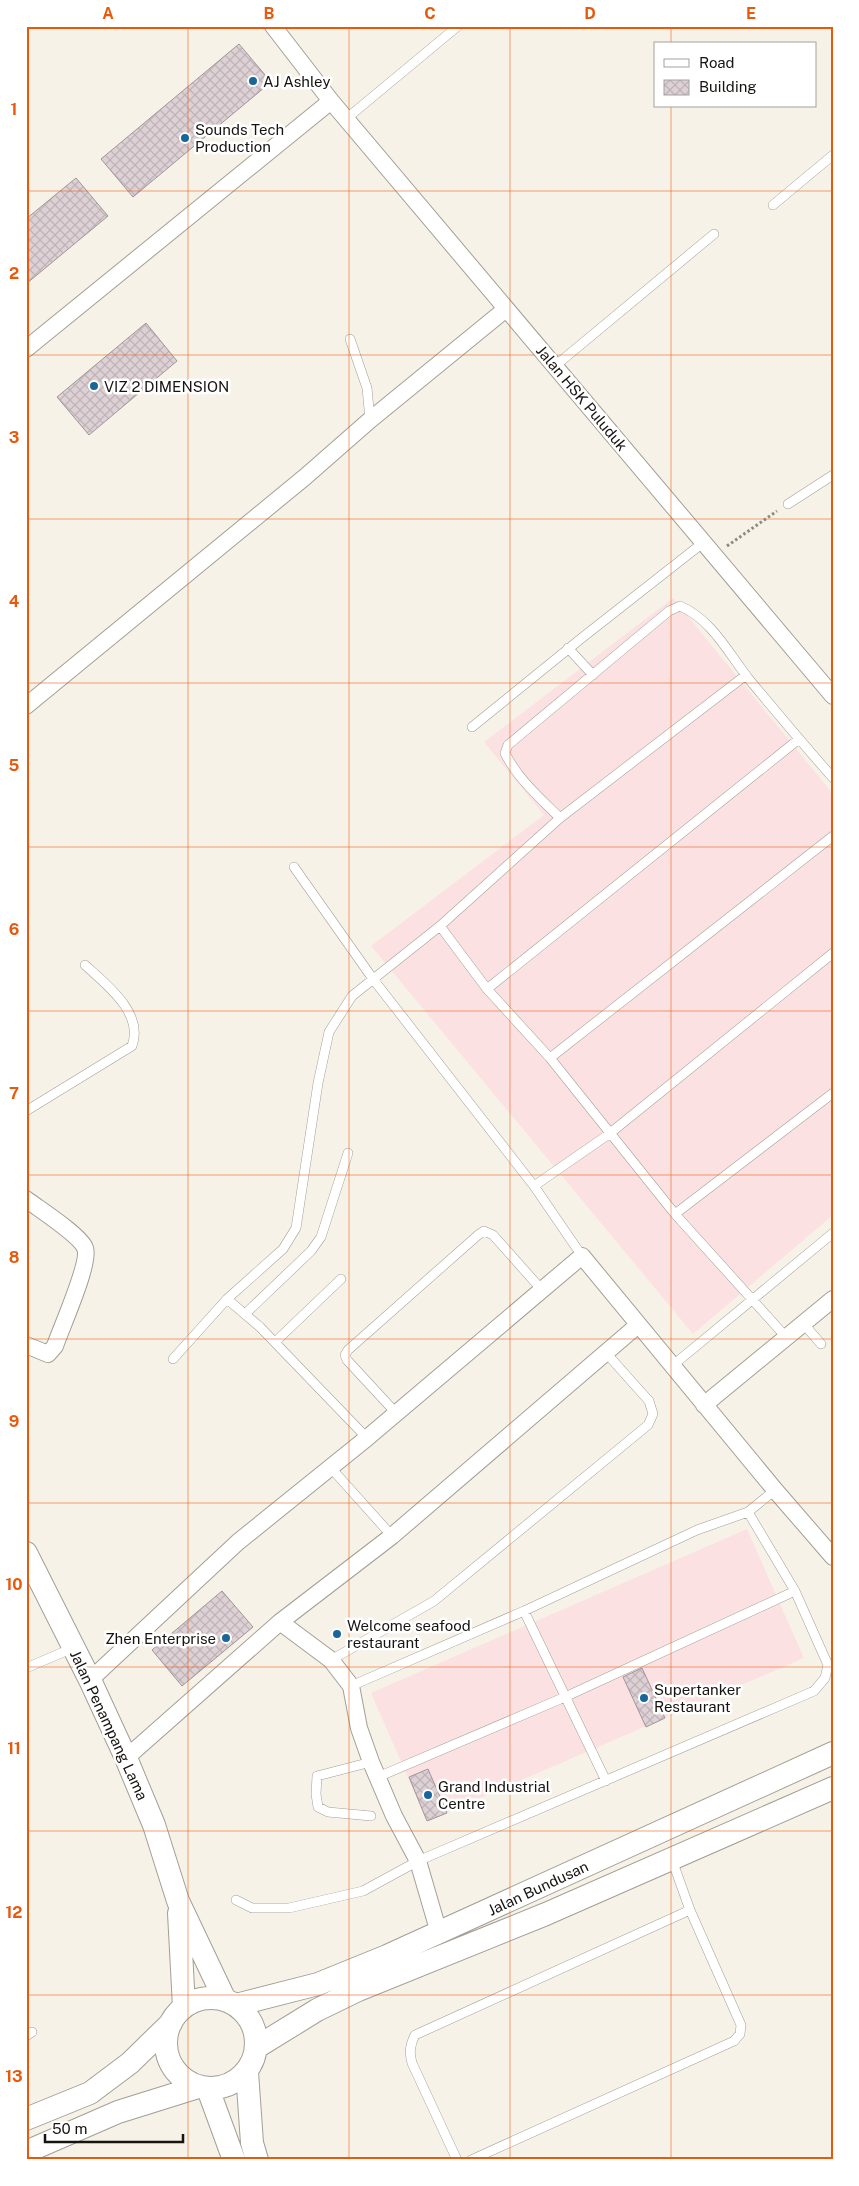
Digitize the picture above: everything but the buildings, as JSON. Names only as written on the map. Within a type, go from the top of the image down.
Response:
[{"type":"main road","name":"Jalan Penampang Lama","points":[[26,1553],[90,1680],[126,1758],[154,1825],[178,1901],[231,2003]]},
{"type":"main road","name":"Jalan Bundusan","points":[[231,2003],[318,1984],[439,1934],[833,1753]]},
{"type":"main road","name":"Jalan Bundusan","points":[[257,2047],[317,2010],[358,1990],[546,1914],[833,1788]]},
{"type":"main road","name":"Jalan Penampang Lama","points":[[177,2015],[178,1901]]},
{"type":"main road","points":[[26,2119],[90,2093],[130,2063],[177,2015],[196,2000],[204,1999],[231,2003],[245,2013],[252,2023],[256,2034],[257,2047],[254,2060],[247,2072],[236,2082],[223,2087],[203,2088],[118,2112],[26,2152]]},
{"type":"main road","points":[[177,2015],[166,2035],[169,2061],[176,2072],[186,2081],[203,2088],[234,2160]]},
{"type":"main road","points":[[247,2072],[252,2143],[257,2160]]},
{"type":"street","name":"Jalan HSK Puluduk","points":[[273,26],[346,120],[833,696]]},
{"type":"street","points":[[26,349],[331,101]]},
{"type":"street","points":[[26,706],[305,477],[370,420],[506,308]]},
{"type":"street","points":[[26,1199],[75,1236],[85,1248],[86,1263],[55,1346],[48,1354],[26,1344]]},
{"type":"street","points":[[90,1680],[238,1542],[331,1468],[582,1256],[775,1490],[833,1557]]},
{"type":"street","points":[[704,1404],[833,1299]]},
{"type":"street","points":[[126,1758],[280,1622],[392,1536],[607,1354],[638,1325]]},
{"type":"street","points":[[280,1622],[331,1660],[351,1686],[359,1728],[371,1762],[394,1816],[418,1861],[439,1934]]},
{"type":"lane","points":[[346,120],[458,26]]},
{"type":"lane","points":[[773,205],[833,155]]},
{"type":"lane","points":[[555,366],[714,234]]},
{"type":"lane","points":[[350,338],[367,388],[370,420]]},
{"type":"lane","points":[[788,504],[833,475]]},
{"type":"lane","points":[[472,727],[568,648],[709,548]]},
{"type":"lane","points":[[560,818],[532,790],[509,762],[504,753],[508,745],[669,611],[680,606],[691,611],[715,633],[746,675],[833,778]]},
{"type":"lane","points":[[568,648],[593,675]]},
{"type":"lane","points":[[173,1359],[227,1299],[283,1249],[296,1228],[318,1083],[329,1032],[352,996],[440,926],[560,818],[746,675]]},
{"type":"lane","points":[[487,988],[799,739]]},
{"type":"lane","points":[[550,1058],[833,836]]},
{"type":"lane","points":[[294,867],[373,979],[534,1186],[582,1256]]},
{"type":"lane","points":[[440,926],[487,988],[550,1058],[675,1214],[786,1337]]},
{"type":"lane","points":[[534,1186],[610,1134],[833,953]]},
{"type":"lane","points":[[26,1111],[132,1046],[136,1029],[132,1019],[112,989],[85,965]]},
{"type":"lane","points":[[675,1214],[833,1093]]},
{"type":"lane","points":[[245,1314],[311,1251],[320,1237],[348,1153]]},
{"type":"lane","points":[[396,1413],[346,1360],[345,1355],[348,1350],[478,1235],[484,1232],[493,1235],[542,1290]]},
{"type":"lane","points":[[672,1366],[833,1234]]},
{"type":"lane","points":[[275,1342],[341,1279]]},
{"type":"lane","points":[[227,1299],[275,1342],[367,1438]]},
{"type":"lane","points":[[803,1323],[821,1344]]},
{"type":"lane","points":[[331,1660],[434,1602],[648,1425],[653,1414],[649,1401],[607,1354]]},
{"type":"lane","points":[[331,1468],[392,1536]]},
{"type":"lane","points":[[351,1686],[524,1611],[697,1530],[748,1512],[775,1490]]},
{"type":"lane","points":[[236,1900],[252,1908],[289,1908],[363,1891],[418,1861],[814,1691],[825,1678],[828,1664],[795,1591],[748,1512]]},
{"type":"lane","points":[[378,1777],[565,1697],[795,1591]]},
{"type":"lane","points":[[524,1611],[606,1781]]},
{"type":"lane","points":[[26,1668],[74,1648]]},
{"type":"lane","points":[[371,1762],[326,1772],[317,1776],[316,1794],[318,1807],[328,1812],[371,1816]]},
{"type":"lane","points":[[471,2160],[734,2040],[740,2034],[742,2025],[690,1910],[672,1860]]},
{"type":"lane","points":[[457,2160],[409,2053],[415,2034],[690,1910]]},
{"type":"path","points":[[709,548],[788,504]]},
{"type":"shaded area","points":[[673,598],[833,794],[833,1215],[693,1334],[371,946],[544,815],[484,742]]},
{"type":"shaded area","name":"Grand Industrial Centre","points":[[747,1529],[804,1658],[427,1821],[371,1693]]},
{"type":"place","name":"AJ Ashley","points":[[253,81]]},
{"type":"place","name":"Sounds Tech Production","points":[[185,138]]},
{"type":"place","name":"VIZ 2 DIMENSION","points":[[94,386]]},
{"type":"place","name":"Welcome seafood restaurant","points":[[337,1634]]},
{"type":"place","name":"Zhen Enterprise","points":[[226,1638]]},
{"type":"place","name":"Supertanker Restaurant","points":[[644,1698]]},
{"type":"place","name":"Grand Industrial Centre","points":[[428,1795]]}]
